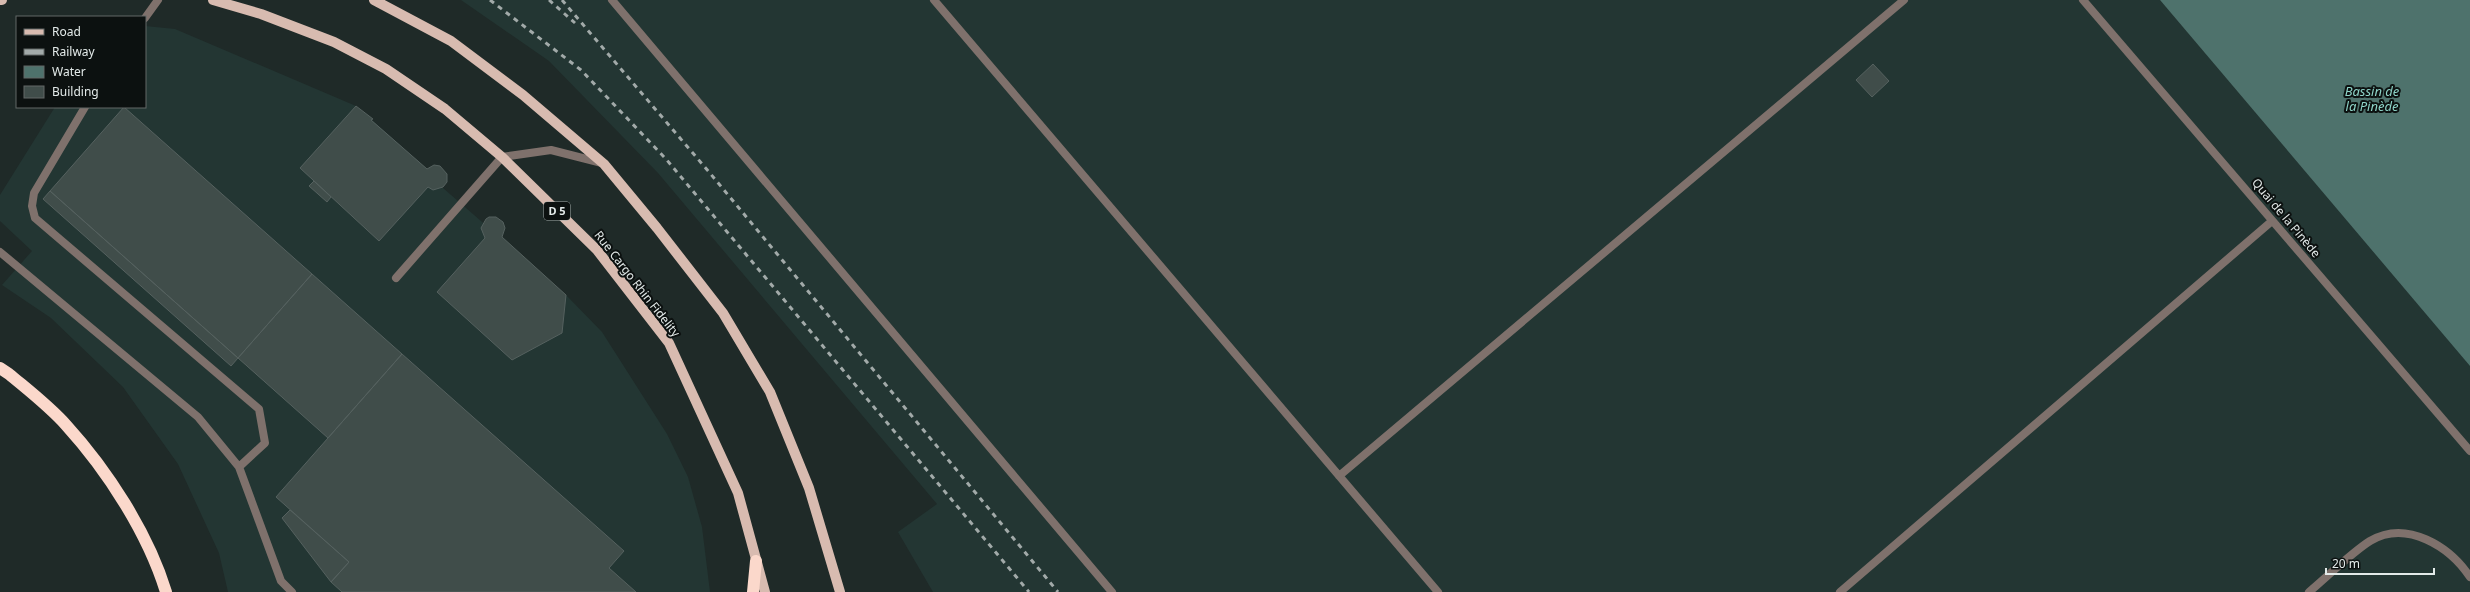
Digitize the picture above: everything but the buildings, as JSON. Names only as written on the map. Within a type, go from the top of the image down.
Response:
[{"type":"highway","points":[[0,368],[9,374],[65,424],[95,460],[144,537],[166,592]]},
{"type":"highway","points":[[753,592],[756,560]]},
{"type":"main road","name":"Rue Cargo Rhin Fidelity","points":[[213,0],[261,14],[334,42],[386,69],[445,109],[502,157],[597,250],[669,343],[738,493],[756,560]]},
{"type":"main road","points":[[374,0],[451,41],[523,95],[604,164],[658,228],[723,313],[770,392],[809,488],[840,592]]},
{"type":"main road","name":"D 5","points":[[756,560],[765,592]]},
{"type":"lane","points":[[146,17],[158,0]]},
{"type":"lane","points":[[612,0],[1112,592]]},
{"type":"lane","points":[[934,0],[1438,592]]},
{"type":"lane","points":[[1339,476],[1904,0]]},
{"type":"lane","name":"Quai de la Pinède","points":[[2083,0],[2470,451]]},
{"type":"lane","points":[[84,108],[34,193],[32,206],[35,218],[259,409],[265,443],[239,467]]},
{"type":"lane","points":[[396,278],[502,157],[551,150],[604,164]]},
{"type":"lane","points":[[1840,592],[2272,221]]},
{"type":"lane","points":[[0,252],[198,417],[239,467],[281,581],[292,592]]},
{"type":"lane","points":[[2309,592],[2370,541],[2384,534],[2400,533],[2428,540],[2445,549],[2462,566],[2470,577]]},
{"type":"shaded area","points":[[461,0],[2160,0],[2470,366],[2470,592],[933,592],[898,532],[937,504],[658,173],[549,61]]},
{"type":"shaded area","points":[[146,26],[175,29],[356,106],[427,169],[443,188],[566,295],[602,332],[667,434],[688,477],[702,527],[710,592],[228,592],[219,553],[178,464],[123,387],[51,318],[2,285],[32,251],[0,221],[0,195],[54,108],[146,108]]},
{"type":"water","name":"Bassin de la Pinède","points":[[2160,0],[2470,0],[2470,366]]},
{"type":"railway","points":[[490,0],[581,70],[666,159],[1029,592]]},
{"type":"railway","points":[[549,0],[575,23]]},
{"type":"railway","points":[[562,0],[709,172],[1058,592]]}]
